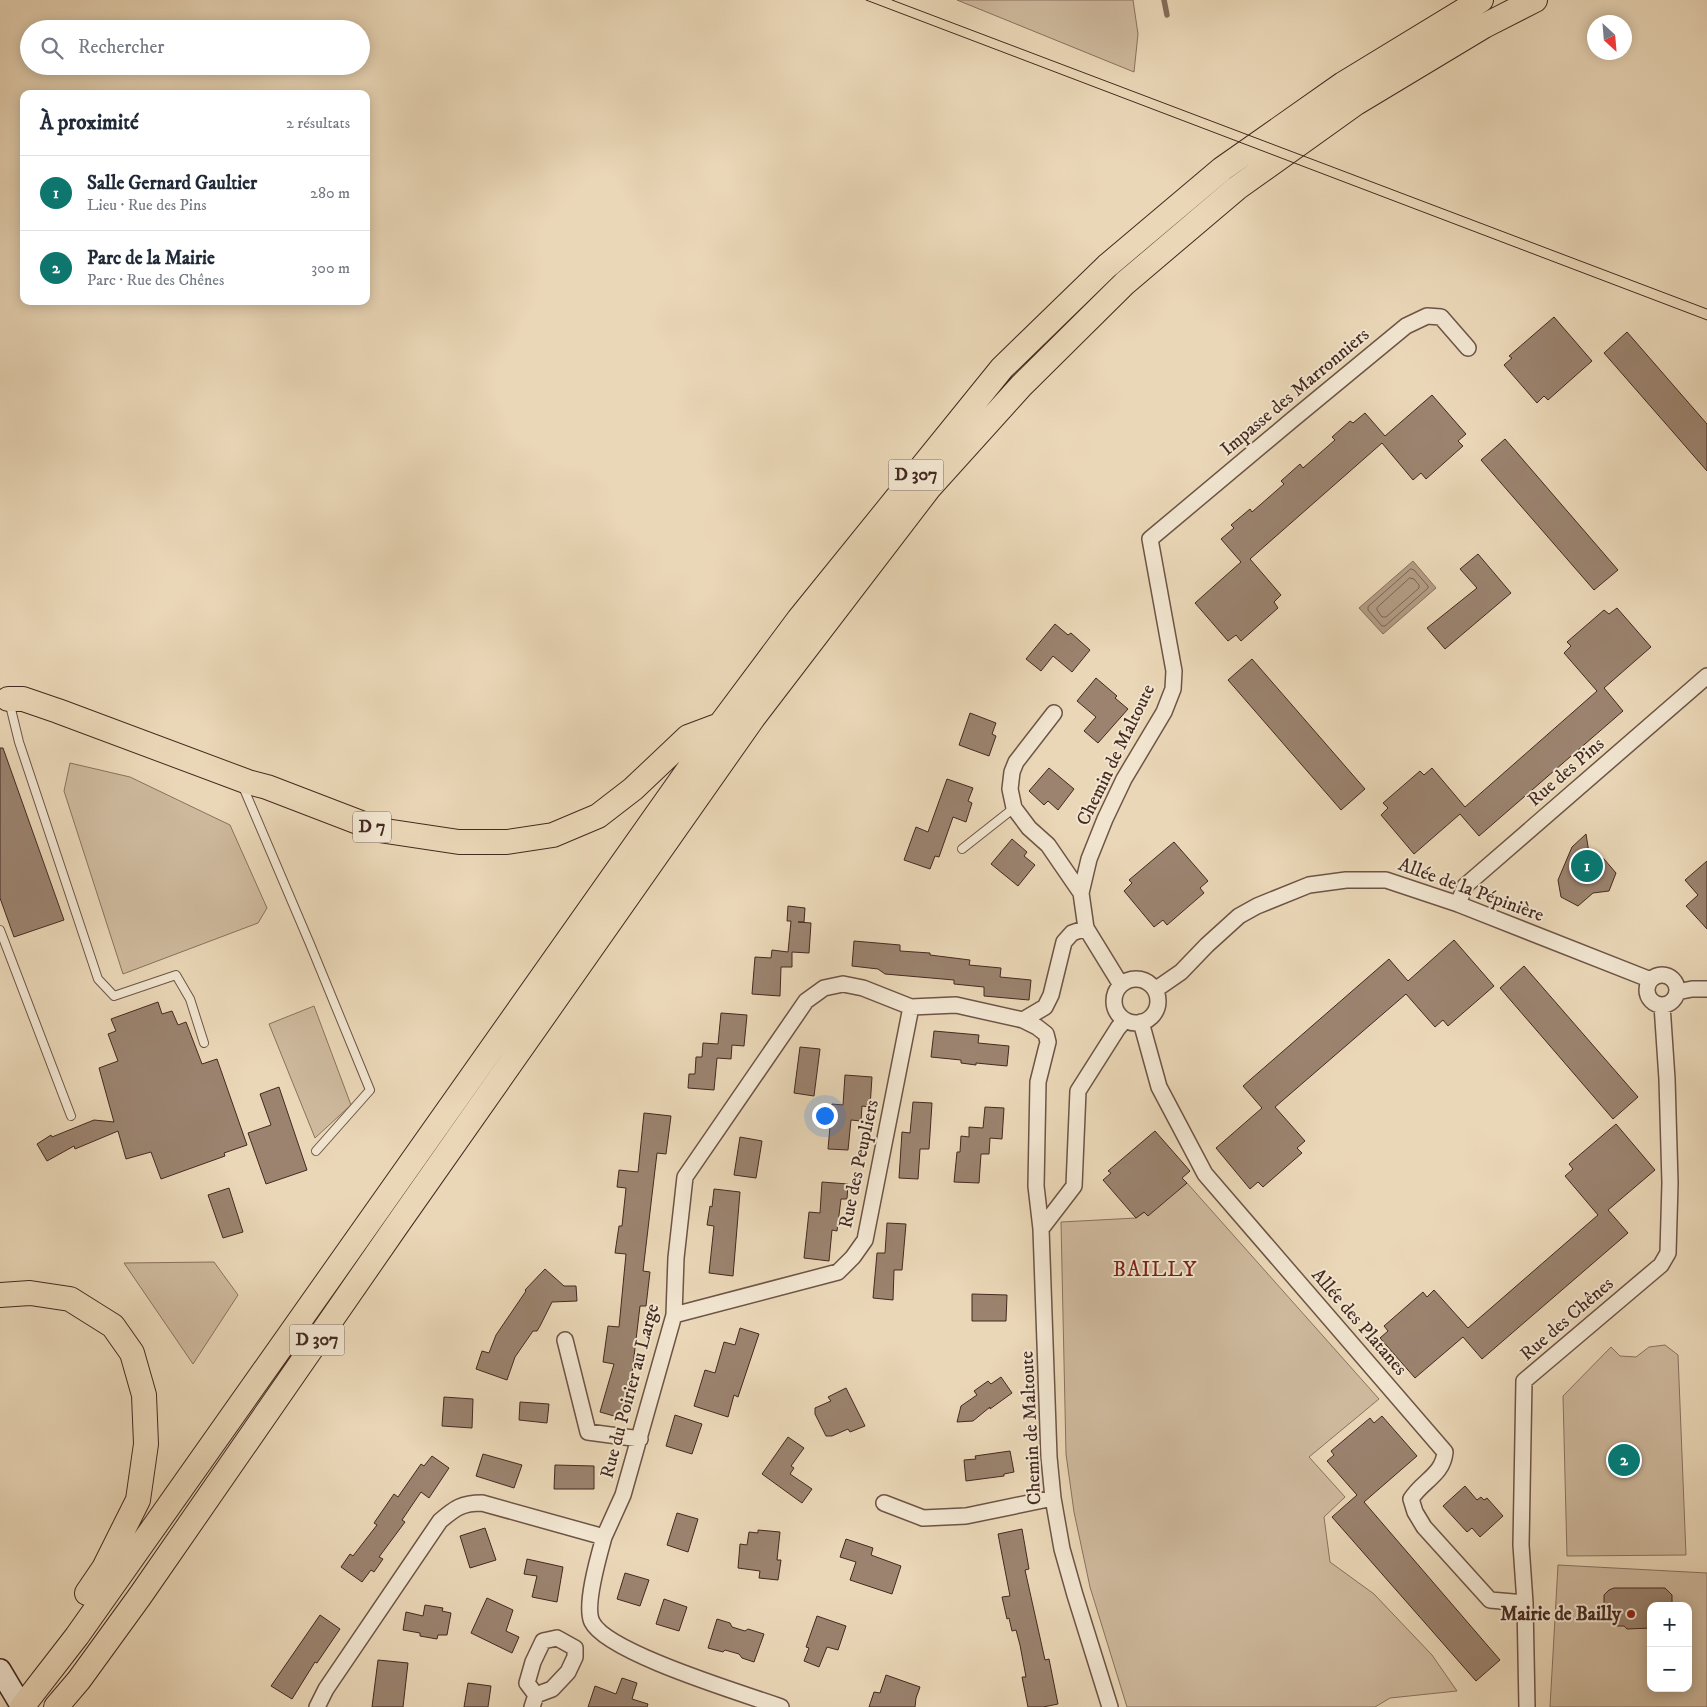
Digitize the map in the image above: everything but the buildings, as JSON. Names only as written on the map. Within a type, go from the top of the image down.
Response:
[{"type":"main road","name":"D 307","points":[[22,1707],[77,1636],[720,725],[799,619],[1002,368],[1107,266],[1222,169],[1343,84],[1481,0]]},
{"type":"main road","name":"D 307","points":[[56,1707],[79,1680],[140,1596],[397,1225],[753,718],[929,488],[1021,386],[1125,283],[1237,188],[1356,103],[1484,26],[1535,0]]},
{"type":"main road","name":"D 7","points":[[4,698],[23,698],[246,785],[267,787],[379,830],[459,842],[507,842],[552,835],[598,816],[633,789],[688,738],[720,725]]},
{"type":"main road","points":[[0,1295],[30,1293],[70,1299],[113,1326],[132,1353],[144,1395],[146,1444],[138,1500],[104,1568],[41,1660],[38,1686]]},
{"type":"main road","points":[[0,1671],[6,1707]]},
{"type":"main road","points":[[0,1671],[22,1707]]},
{"type":"street","name":"Impasse des Marronniers","points":[[1150,539],[1406,326],[1427,316],[1441,317],[1468,348]]},
{"type":"street","name":"Chemin de Maltoute","points":[[1121,985],[1086,928],[1081,893],[1089,859],[1105,819],[1124,779],[1164,712],[1173,689],[1174,671],[1150,539]]},
{"type":"street","name":"Rue des Pins","points":[[1458,904],[1466,886],[1707,676]]},
{"type":"street","points":[[1054,713],[1016,762],[1010,789],[1014,808],[1029,828],[1048,845],[1081,893]]},
{"type":"street","name":"Allée de la Pépinière","points":[[1154,990],[1182,972],[1207,944],[1239,916],[1256,906],[1309,885],[1346,880],[1386,880],[1458,904],[1651,980]]},
{"type":"street","points":[[1023,1020],[1046,1007],[1051,995],[1064,942],[1072,933],[1086,928]]},
{"type":"street","points":[[1665,975],[1676,984],[1677,992],[1672,1001],[1662,1005],[1650,999],[1647,993],[1651,980],[1657,976],[1665,975]]},
{"type":"street","points":[[1140,980],[1146,982],[1154,990],[1157,996],[1155,1011],[1151,1017],[1141,1022],[1131,1022],[1125,1020],[1116,1010],[1114,996],[1121,985],[1127,981],[1140,980]]},
{"type":"street","name":"Rue du Poirier au Large","points":[[781,1707],[674,1670],[616,1644],[602,1634],[592,1622],[590,1610],[592,1585],[604,1537],[623,1495],[674,1315],[676,1258],[685,1177],[806,1001],[824,988],[843,984],[863,988],[911,1007],[956,1005],[1023,1020]]},
{"type":"street","points":[[1677,992],[1707,989]]},
{"type":"street","name":"Rue des Chênes","points":[[1527,1707],[1525,1603],[1521,1545],[1524,1381],[1661,1265],[1668,1253],[1670,1183],[1668,1090],[1662,1005]]},
{"type":"street","name":"Rue des Peupliers","points":[[674,1315],[838,1272],[853,1257],[864,1240],[911,1007]]},
{"type":"street","name":"Chemin de Maltoute","points":[[1023,1020],[1046,1034],[1048,1042],[1038,1082],[1036,1186],[1041,1229],[1049,1457],[1053,1498],[1062,1549],[1110,1707]]},
{"type":"street","points":[[1041,1229],[1074,1186],[1078,1091],[1125,1020]]},
{"type":"street","name":"Allée des Platanes","points":[[1141,1022],[1160,1087],[1205,1174],[1445,1452],[1444,1462],[1438,1472],[1416,1491],[1411,1499],[1415,1512],[1424,1527],[1490,1600],[1525,1603]]},
{"type":"street","points":[[565,1340],[588,1432],[640,1439]]},
{"type":"street","points":[[884,1503],[922,1518],[931,1518],[966,1516],[1053,1498]]},
{"type":"street","points":[[317,1707],[326,1689],[440,1521],[455,1508],[469,1503],[482,1503],[604,1537]]},
{"type":"lane","points":[[4,698],[98,979],[114,996],[176,975],[190,1000],[204,1043]]},
{"type":"lane","points":[[246,785],[370,1090],[316,1151]]},
{"type":"lane","points":[[962,849],[1014,808]]},
{"type":"lane","points":[[0,930],[71,1116]]},
{"type":"shaded area","points":[[957,0],[1133,0],[1138,34],[1134,72]]},
{"type":"shaded area","points":[[70,763],[130,777],[230,825],[267,908],[258,923],[123,974],[64,791]]},
{"type":"shaded area","points":[[314,1006],[351,1105],[315,1138],[269,1024]]},
{"type":"shaded area","points":[[1187,1183],[1379,1399],[1309,1457],[1345,1497],[1324,1517],[1330,1562],[1374,1594],[1432,1655],[1457,1691],[1390,1698],[1375,1707],[1127,1707],[1090,1587],[1074,1512],[1066,1454],[1061,1222],[1136,1218]]},
{"type":"shaded area","points":[[214,1262],[238,1295],[193,1364],[124,1263]]},
{"type":"shaded area","points":[[1665,1345],[1678,1355],[1686,1555],[1567,1556],[1563,1396],[1611,1347],[1620,1356],[1636,1357],[1649,1347]]},
{"type":"shaded area","points":[[1558,1565],[1707,1573],[1707,1707],[1550,1707]]},
{"type":"water","points":[[1413,561],[1436,588],[1383,634],[1359,608]]},
{"type":"waterway","points":[[1164,0],[1167,15]]},
{"type":"tram line","points":[[866,0],[1707,320]]},
{"type":"tram line","points":[[892,0],[1707,309]]},
{"type":"place","name":"Salle Gernard Gaultier","points":[[1587,866]]},
{"type":"place","name":"Parc de la Mairie","points":[[1624,1460]]},
{"type":"place","name":"Mairie de Bailly","points":[[1631,1614]]},
{"type":"district","name":"BAILLY","points":[[1155,1270]]}]
